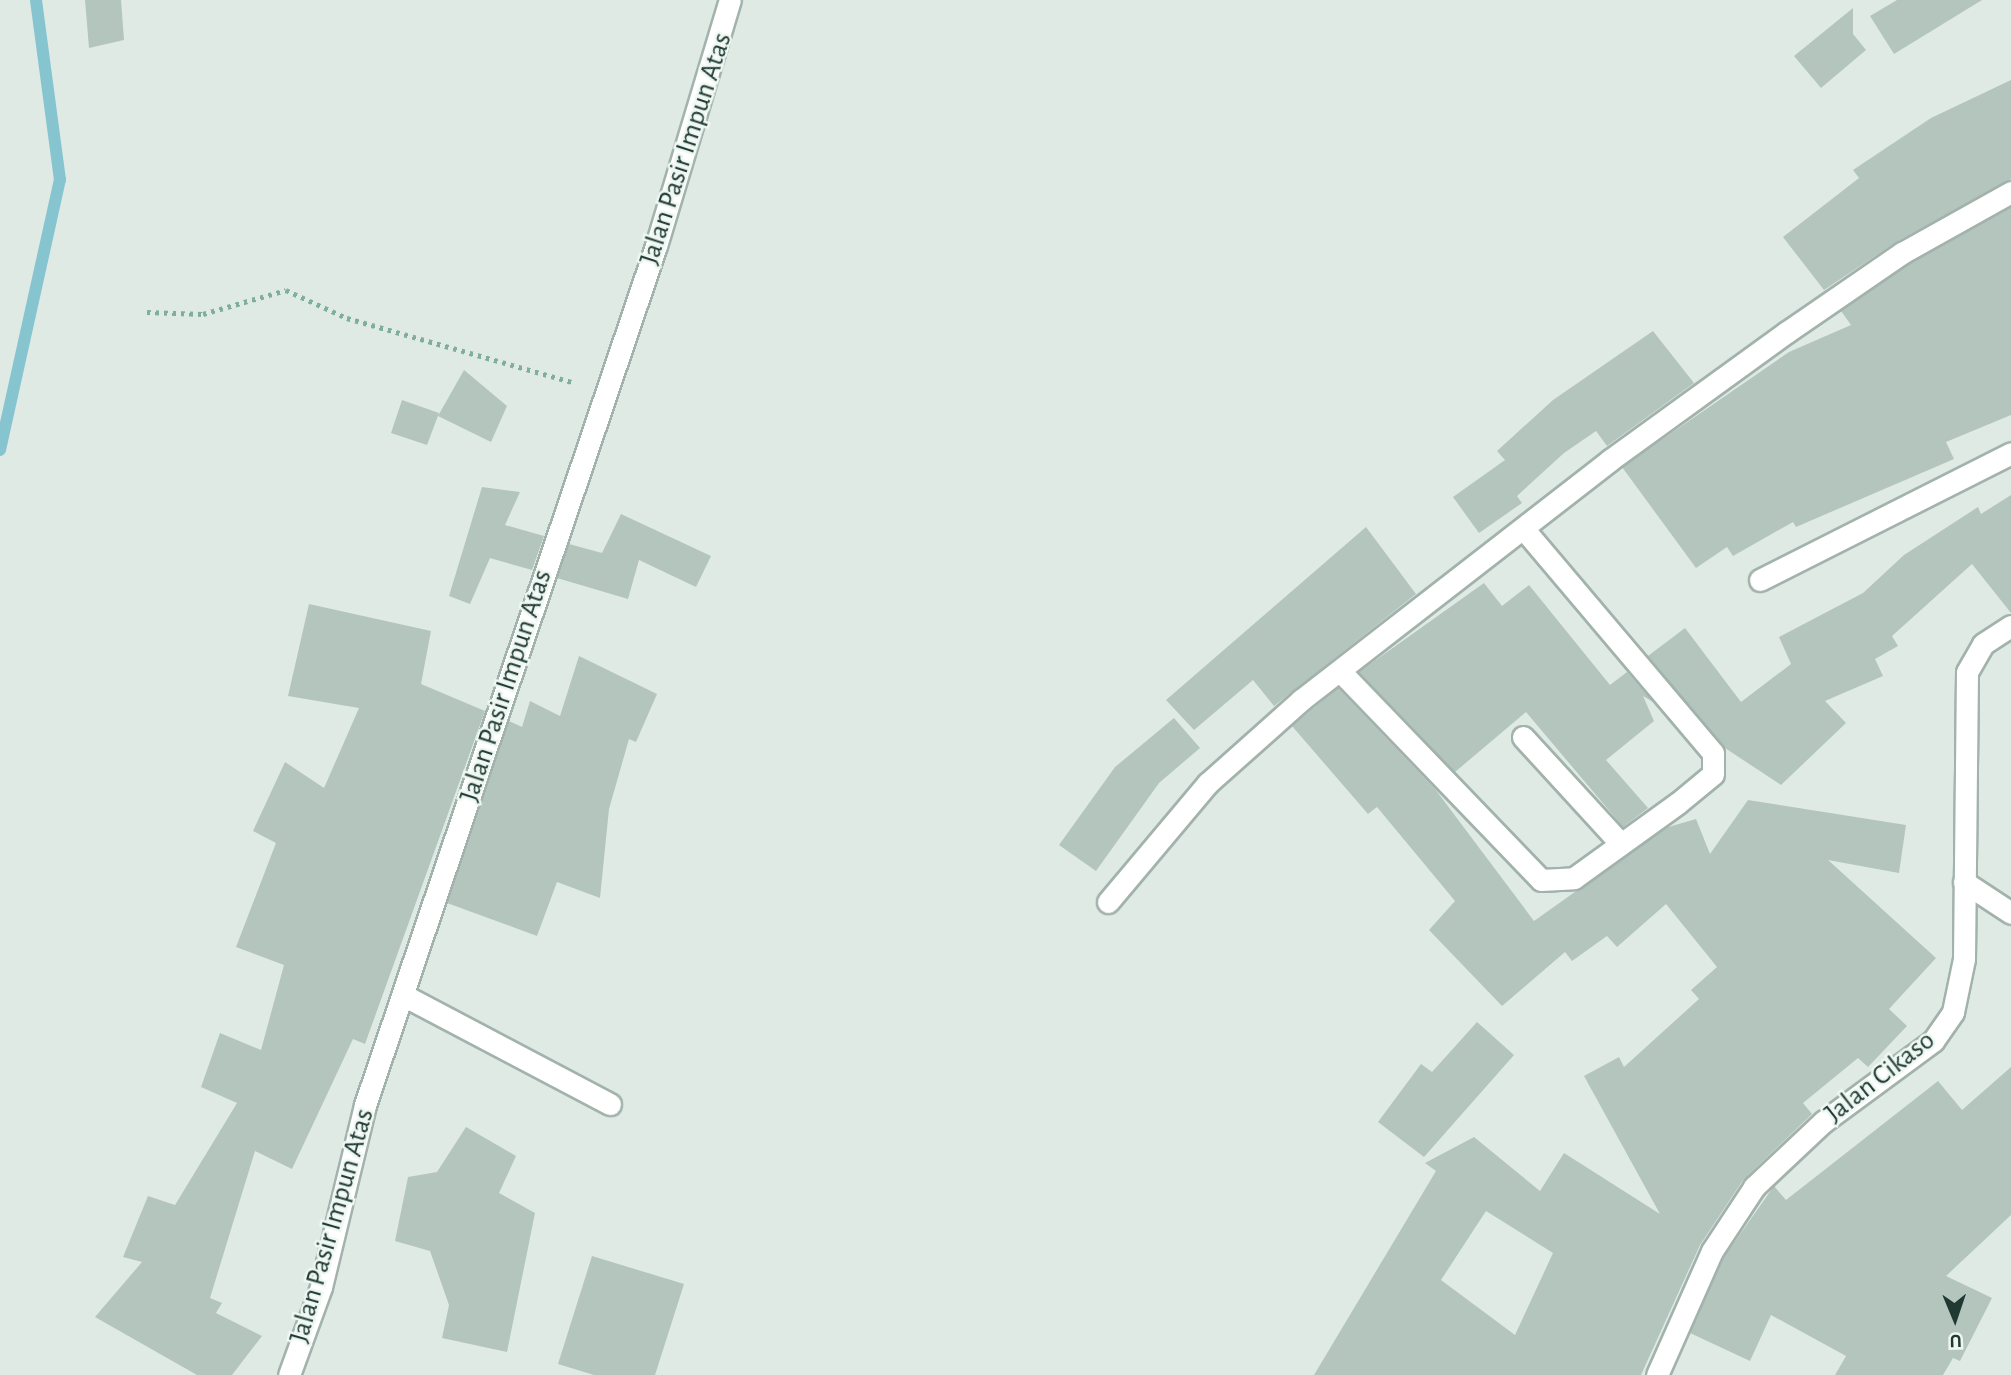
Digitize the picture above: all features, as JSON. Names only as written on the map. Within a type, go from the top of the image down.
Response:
[{"type":"street","name":"Jalan Pasir Impun Atas","points":[[289,1375],[321,1287],[365,1105],[603,389],[656,246],[730,0]]},
{"type":"street","points":[[1108,902],[1208,783],[1340,671],[1523,528],[1787,332],[1902,253],[2011,192]]},
{"type":"street","points":[[1760,580],[2011,453]]},
{"type":"street","points":[[1340,671],[1541,880],[1574,878],[1713,774],[1713,753],[1523,528]]},
{"type":"street","name":"Jalan Cikaso","points":[[1657,1375],[1712,1251],[1754,1187],[1823,1122],[1933,1041],[1953,1012],[1964,959],[1967,672],[1983,643],[2011,626]]},
{"type":"street","points":[[1523,737],[1620,843]]},
{"type":"street","points":[[1964,882],[2011,913]]},
{"type":"street","points":[[403,995],[610,1104]]},
{"type":"path","points":[[147,312],[203,314],[286,290],[346,318],[603,389]]},
{"type":"building","points":[[85,0],[121,0],[124,40],[89,48]]},
{"type":"building","points":[[1897,0],[1982,0],[1894,54],[1870,16]]},
{"type":"building","points":[[1853,8],[1853,34],[1866,50],[1821,88],[1794,56]]},
{"type":"building","points":[[2011,80],[2011,179],[1896,242],[1824,290],[1783,237],[1859,178],[1853,170],[1931,118]]},
{"type":"building","points":[[2011,207],[2011,415],[1946,442],[1954,459],[1796,527],[1793,522],[1733,556],[1727,547],[1696,568],[1622,467],[1789,352],[1851,325],[1841,311],[1909,264]]},
{"type":"building","points":[[1653,331],[1694,383],[1607,446],[1596,431],[1564,453],[1517,496],[1522,503],[1479,533],[1453,497],[1505,460],[1497,451],[1553,400]]},
{"type":"building","points":[[464,370],[507,406],[491,442],[438,416]]},
{"type":"building","points":[[402,400],[439,413],[427,445],[391,433]]},
{"type":"building","points":[[482,487],[520,492],[505,525],[544,536],[532,570],[490,558],[470,604],[449,596]]},
{"type":"building","points":[[2011,495],[2011,613],[1972,564],[1892,636],[1898,646],[1875,659],[1883,676],[1825,701],[1846,723],[1781,785],[1725,748],[1648,656],[1685,628],[1741,702],[1791,664],[1779,637],[1863,593],[1904,555],[1978,507],[1981,514]]},
{"type":"building","points":[[621,514],[711,556],[696,587],[639,560],[628,599],[557,578],[569,544],[602,553]]},
{"type":"building","points":[[1366,527],[1416,594],[1274,706],[1253,680],[1194,730],[1166,700]]},
{"type":"building","points":[[1484,583],[1502,606],[1529,585],[1610,685],[1627,672],[1653,702],[1643,696],[1654,721],[1606,760],[1648,808],[1623,827],[1526,712],[1455,772],[1359,672]]},
{"type":"building","points":[[309,604],[431,631],[421,684],[485,711],[365,1044],[353,1039],[292,1169],[255,1151],[210,1298],[222,1303],[216,1313],[262,1336],[232,1375],[197,1375],[95,1317],[142,1262],[123,1257],[148,1196],[175,1205],[237,1103],[201,1087],[220,1033],[261,1050],[284,965],[236,947],[276,843],[253,831],[285,762],[324,788],[359,708],[288,696]]},
{"type":"building","points":[[579,656],[657,694],[636,742],[629,739],[609,809],[600,898],[557,882],[537,936],[447,903],[509,721],[522,727],[530,701],[560,716]]},
{"type":"building","points":[[1338,688],[1435,789],[1534,921],[1665,828],[1696,819],[1710,854],[1748,800],[1906,825],[1899,873],[1828,860],[1936,958],[1889,1009],[1907,1026],[1868,1067],[1858,1058],[1803,1103],[1812,1114],[1743,1180],[1700,1245],[1641,1375],[1314,1375],[1436,1171],[1425,1163],[1474,1137],[1540,1191],[1564,1153],[1660,1214],[1584,1076],[1619,1057],[1624,1067],[1699,999],[1691,990],[1717,967],[1666,904],[1617,947],[1607,936],[1572,961],[1565,952],[1502,1006],[1429,930],[1455,901],[1377,807],[1368,814],[1292,726]],"holes":[[[1486,1211],[1553,1253],[1515,1335],[1441,1280]]]},
{"type":"building","points":[[1174,718],[1200,748],[1159,783],[1096,871],[1059,845],[1115,767]]},
{"type":"building","points":[[1477,1022],[1514,1055],[1424,1157],[1378,1122],[1421,1064],[1432,1072]]},
{"type":"building","points":[[2011,1067],[2011,1215],[1946,1276],[1992,1298],[1960,1361],[1953,1358],[1943,1375],[1835,1375],[1846,1356],[1771,1315],[1750,1361],[1690,1333],[1724,1257],[1774,1186],[1786,1200],[1938,1081],[1962,1110]]},
{"type":"building","points":[[466,1127],[516,1156],[499,1193],[535,1213],[507,1352],[442,1338],[449,1305],[430,1251],[395,1241],[408,1177],[437,1172]]},
{"type":"building","points":[[592,1256],[684,1284],[655,1375],[594,1375],[558,1364]]},
{"type":"waterway","points":[[0,450],[60,180],[36,0]]}]
